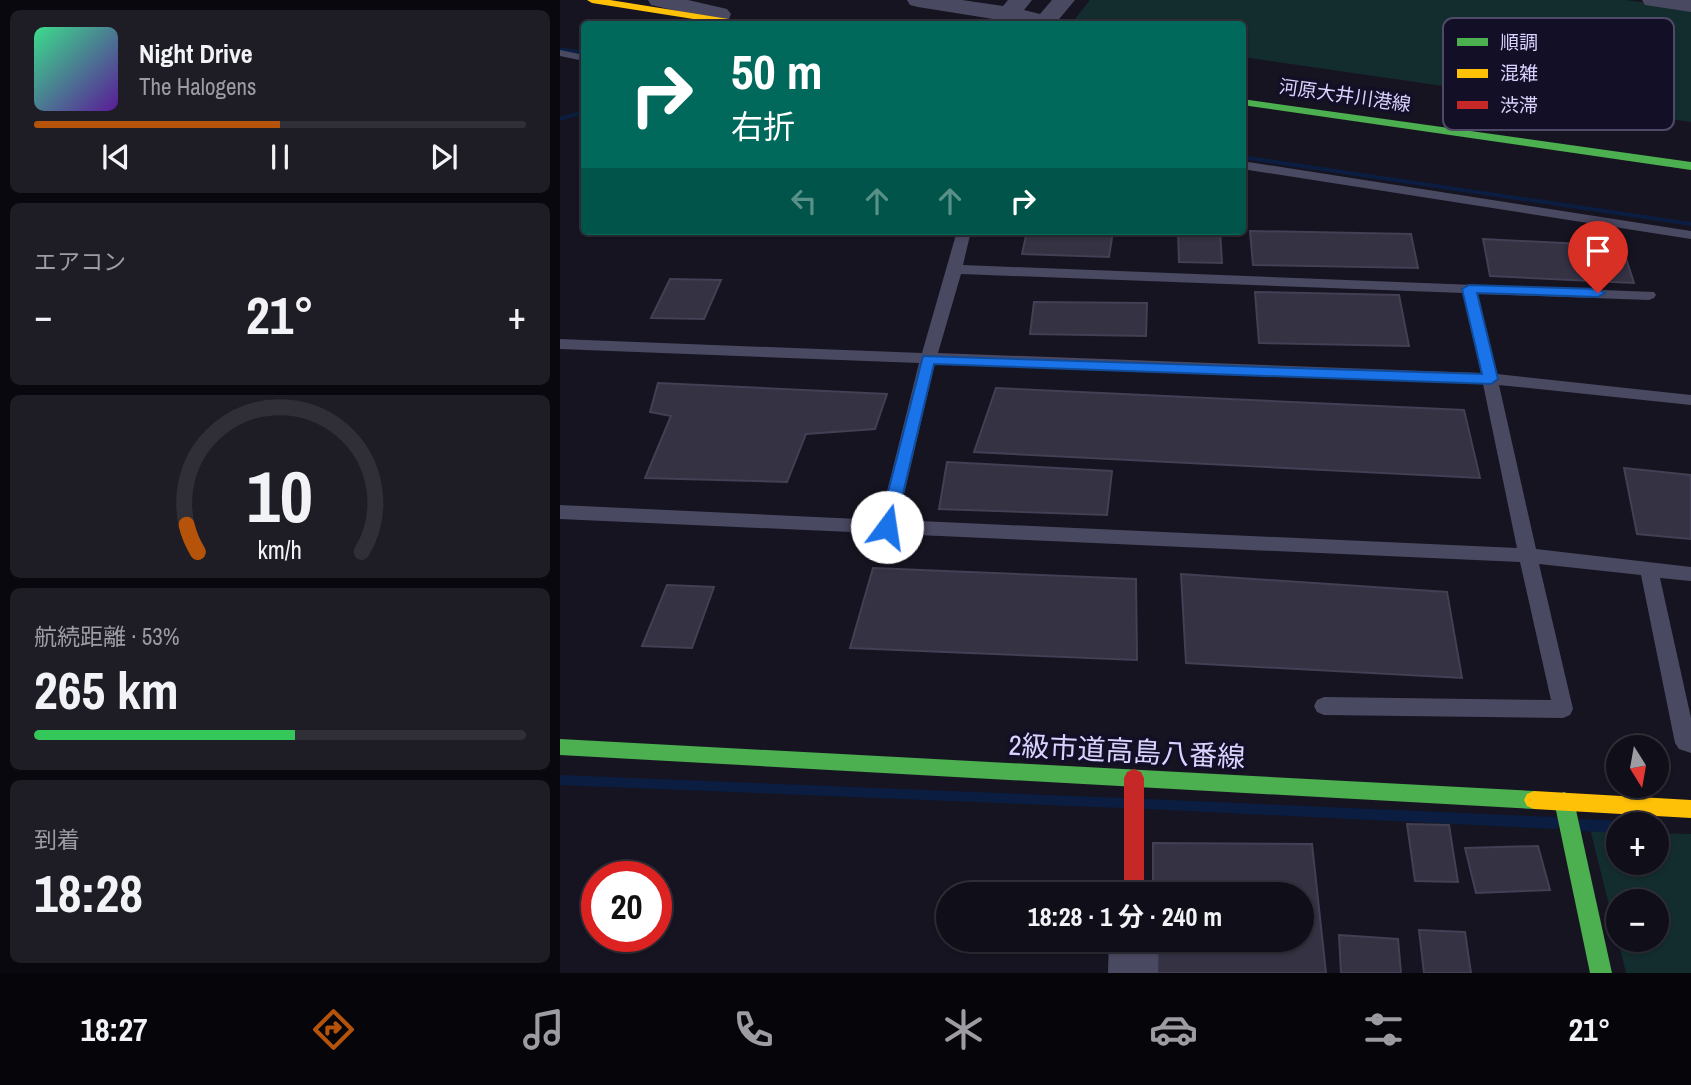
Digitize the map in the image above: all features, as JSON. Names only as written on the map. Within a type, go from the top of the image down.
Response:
[{"type":"street","points":[[593,0],[718,21]]},
{"type":"street","points":[[659,0],[719,14],[728,21]]},
{"type":"street","points":[[918,0],[1014,7],[1043,21]]},
{"type":"street","points":[[1046,21],[1064,0]]},
{"type":"street","points":[[1653,0],[1691,5]]},
{"type":"street","name":"河原大井川港線","points":[[1246,103],[1691,166]]},
{"type":"street","name":"2級市道高島八番線","points":[[560,747],[1691,808]]},
{"type":"street","points":[[1134,778],[1134,882]]},
{"type":"street","points":[[1564,801],[1601,973]]},
{"type":"street","points":[[1133,952],[1133,973]]},
{"type":"lane","points":[[560,53],[581,57]]},
{"type":"lane","points":[[1246,166],[1691,235]]},
{"type":"lane","points":[[887,527],[928,359],[963,235]]},
{"type":"lane","points":[[955,269],[1649,295]]},
{"type":"lane","points":[[1324,706],[1563,709],[1526,555],[1491,379],[1469,289]]},
{"type":"lane","points":[[560,344],[1491,379],[1691,400]]},
{"type":"lane","points":[[560,512],[1526,555],[1691,574]]},
{"type":"lane","points":[[1649,569],[1686,743],[1691,744]]},
{"type":"green space","points":[[1090,0],[1625,0],[1691,8],[1691,122],[1674,120],[1674,18],[1443,18],[1443,86],[1246,57],[1246,21],[1073,21]]},
{"type":"green space","points":[[1590,829],[1606,830],[1606,875],[1669,875],[1669,833],[1691,834],[1691,973],[1626,973],[1621,952],[1669,952],[1669,889],[1606,889],[1606,893]]},
{"type":"building","points":[[1250,231],[1411,234],[1418,268],[1253,265]]},
{"type":"building","points":[[1026,235],[1112,235],[1109,257],[1022,254]]},
{"type":"building","points":[[1178,235],[1220,235],[1222,263],[1179,262]]},
{"type":"building","points":[[1483,239],[1622,246],[1634,283],[1490,276]]},
{"type":"building","points":[[670,279],[721,280],[704,319],[651,318]]},
{"type":"building","points":[[1255,292],[1399,295],[1409,346],[1259,343]]},
{"type":"building","points":[[1034,302],[1147,303],[1146,336],[1030,334]]},
{"type":"building","points":[[658,383],[887,394],[875,429],[806,434],[787,482],[645,478],[671,416],[650,412]]},
{"type":"building","points":[[996,388],[1464,410],[1480,478],[974,452]]},
{"type":"building","points":[[947,462],[1112,471],[1107,515],[939,509]]},
{"type":"building","points":[[1624,468],[1691,475],[1691,539],[1637,534]]},
{"type":"building","points":[[873,568],[1136,579],[1137,660],[850,648]]},
{"type":"building","points":[[1181,574],[1447,592],[1462,678],[1186,663]]},
{"type":"building","points":[[667,585],[714,587],[692,648],[642,646]]},
{"type":"building","points":[[1407,824],[1449,825],[1458,882],[1415,881]]},
{"type":"building","points":[[1153,843],[1312,844],[1326,973],[1153,973],[1153,952],[1314,952],[1314,882],[1153,882]]},
{"type":"building","points":[[1538,846],[1550,890],[1476,893],[1465,848]]},
{"type":"building","points":[[1419,930],[1465,932],[1471,973],[1424,973]]},
{"type":"building","points":[[1339,935],[1398,939],[1401,973],[1341,973]]},
{"type":"waterway","points":[[560,49],[581,52]]},
{"type":"waterway","points":[[560,119],[581,113]]},
{"type":"waterway","points":[[1246,158],[1691,224]]},
{"type":"waterway","points":[[560,780],[1122,803]]},
{"type":"waterway","points":[[1147,804],[1555,823]]},
{"type":"waterway","points":[[1581,825],[1606,826]]},
{"type":"traffic: fast","points":[[1246,103],[1691,166]]},
{"type":"traffic: fast","points":[[560,747],[1534,800]]},
{"type":"traffic: fast","points":[[1564,801],[1601,973]]},
{"type":"traffic: slow","points":[[592,0],[722,21]]},
{"type":"traffic: slow","points":[[1534,800],[1691,809]]},
{"type":"traffic: jam","points":[[1134,778],[1134,882]]},
{"type":"route","points":[[887,527],[928,359],[1491,379],[1469,289],[1598,293]]}]
